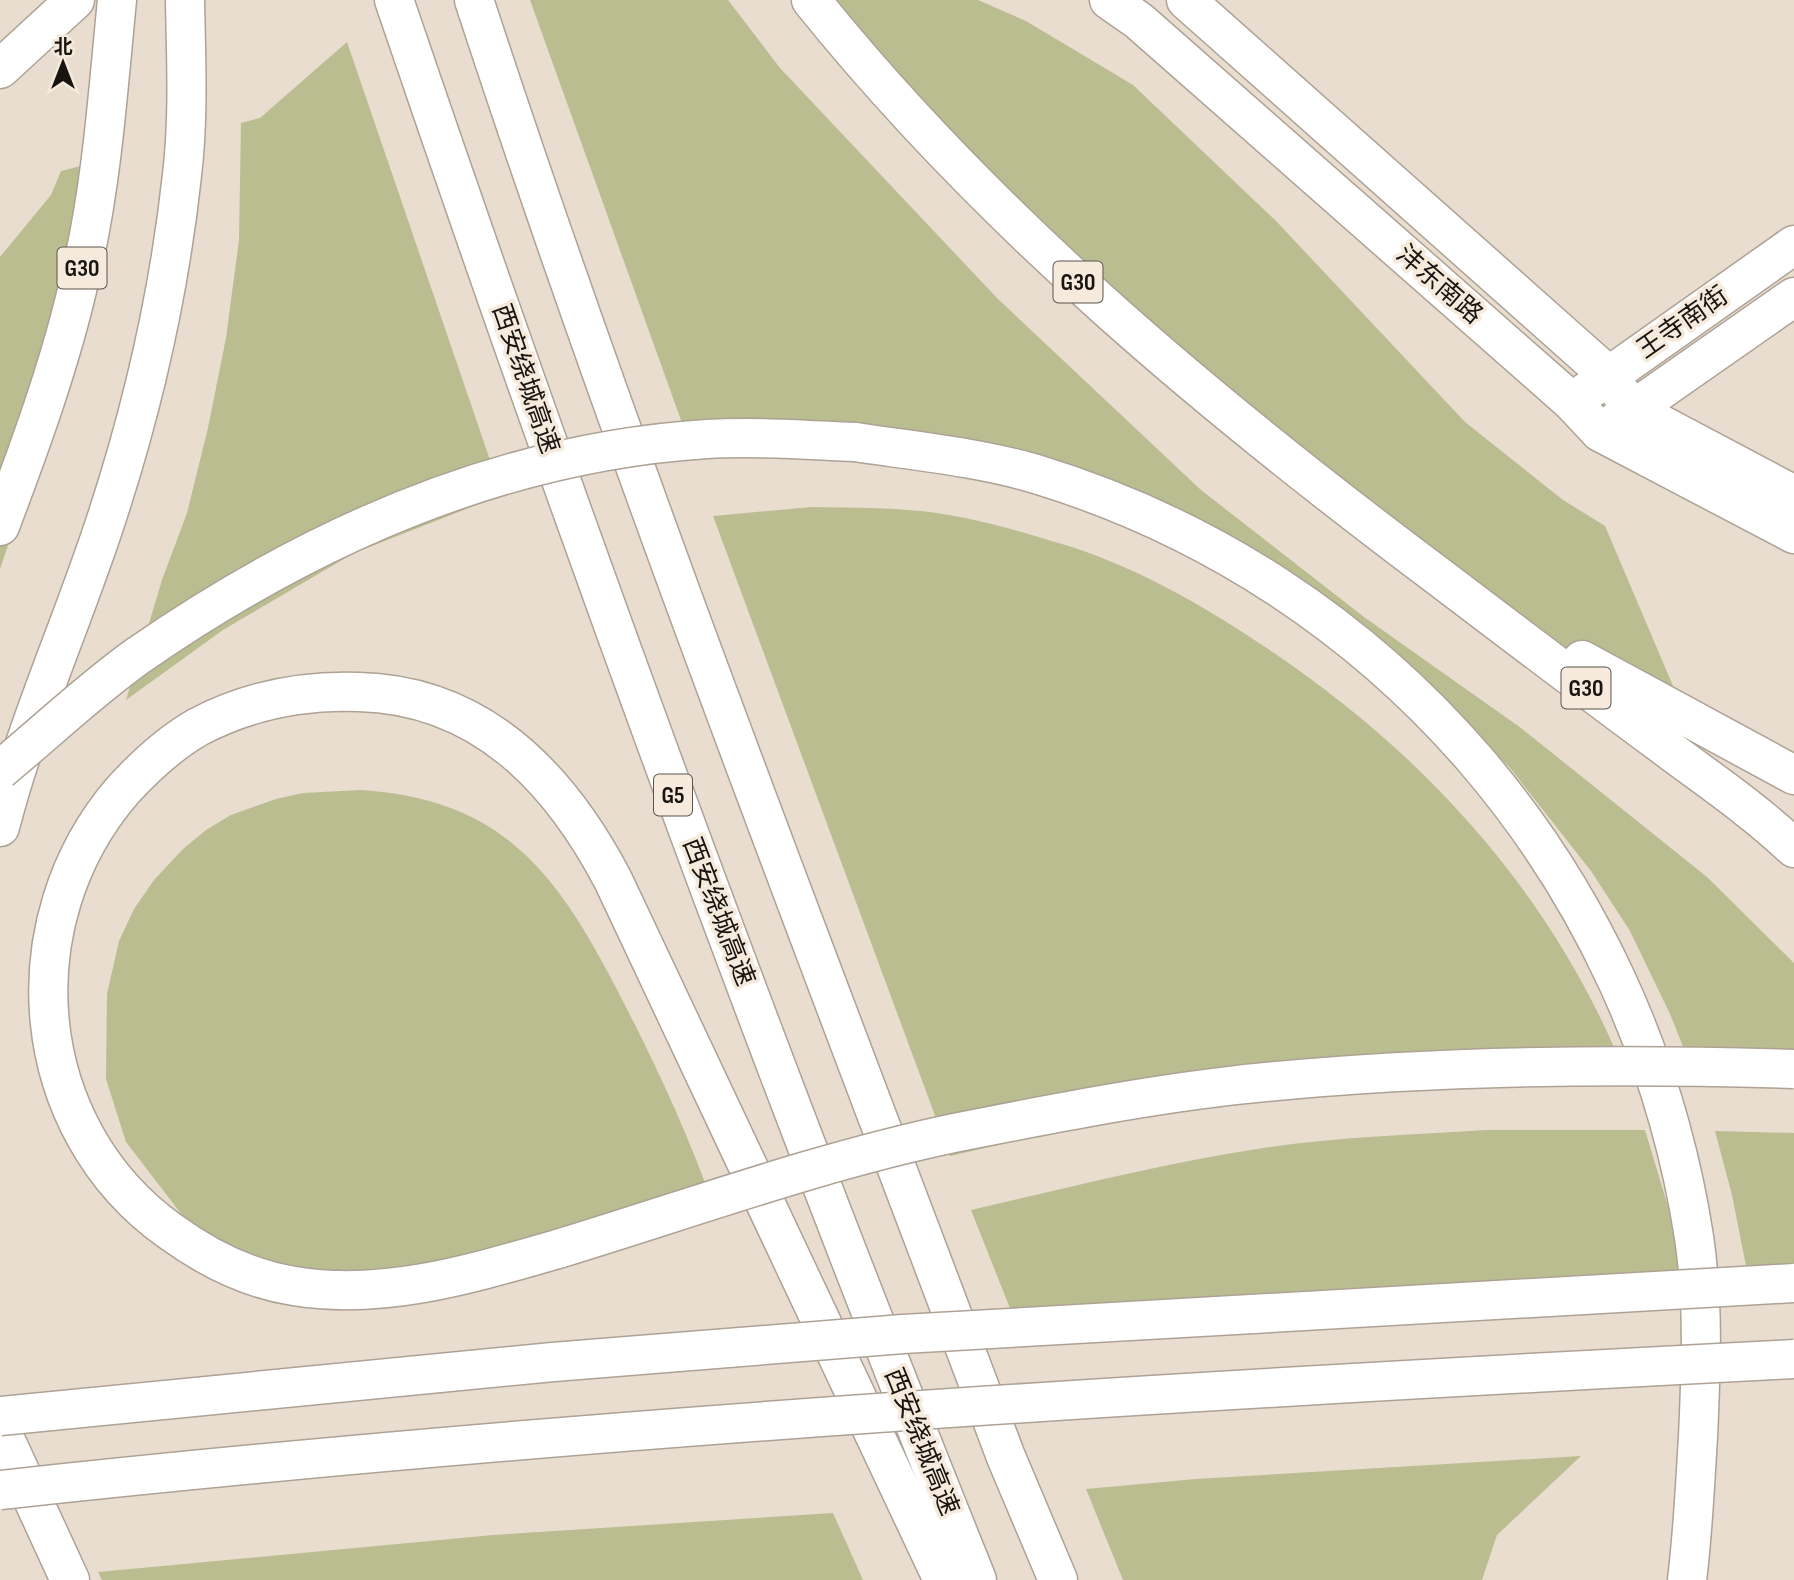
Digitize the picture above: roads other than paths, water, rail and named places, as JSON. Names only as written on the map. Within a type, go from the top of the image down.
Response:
[{"type":"main road","points":[[0,69],[75,0]]},
{"type":"main road","name":"G30","points":[[0,526],[51,377],[81,274],[101,163],[117,0]]},
{"type":"main road","points":[[0,827],[104,525],[135,427],[157,341],[183,174],[187,92],[185,0]]},
{"type":"main road","name":"西安绕城高速","points":[[394,0],[656,749],[880,1338],[977,1580]]},
{"type":"main road","points":[[474,0],[548,224],[694,624],[1006,1457],[1058,1580]]},
{"type":"main road","name":"G30","points":[[811,0],[848,46],[944,150],[1121,322],[1207,397],[1376,530],[1724,790],[1794,848]]},
{"type":"main road","name":"沣东南路","points":[[1186,0],[1608,375],[1632,410],[1794,495]]},
{"type":"main road","name":"沣东南路","points":[[1124,10],[1572,402],[1600,432],[1794,534]]},
{"type":"main road","name":"王寺南街","points":[[1572,402],[1794,245]]},
{"type":"main road","name":"王寺南街","points":[[1600,432],[1794,297]]},
{"type":"main road","points":[[0,770],[137,657],[222,601],[307,552],[405,508],[496,475],[580,456],[708,439],[855,443],[946,455],[1035,474],[1119,505],[1193,538],[1327,618],[1388,669],[1445,727],[1487,775],[1550,856],[1585,916],[1628,1004],[1661,1093],[1694,1238],[1703,1338],[1687,1580]]},
{"type":"main road","points":[[1376,530],[1553,643],[1794,775]]},
{"type":"main road","points":[[943,1580],[613,880],[591,838],[548,780],[492,734],[455,714],[415,699],[372,692],[328,691],[283,696],[235,710],[196,728],[159,755],[103,814],[82,848],[66,882],[50,956],[47,1003],[51,1039],[62,1082],[83,1131],[121,1189],[156,1221],[198,1252],[240,1271],[293,1286],[351,1290],[402,1288],[452,1278],[561,1248],[857,1157],[952,1134],[1138,1099],[1227,1087],[1457,1069],[1580,1065],[1794,1069]]},
{"type":"main road","points":[[0,1416],[540,1363],[903,1334],[1794,1283]]},
{"type":"main road","points":[[0,1490],[534,1440],[943,1407],[1794,1359]]},
{"type":"main road","points":[[0,1428],[70,1580]]}]
